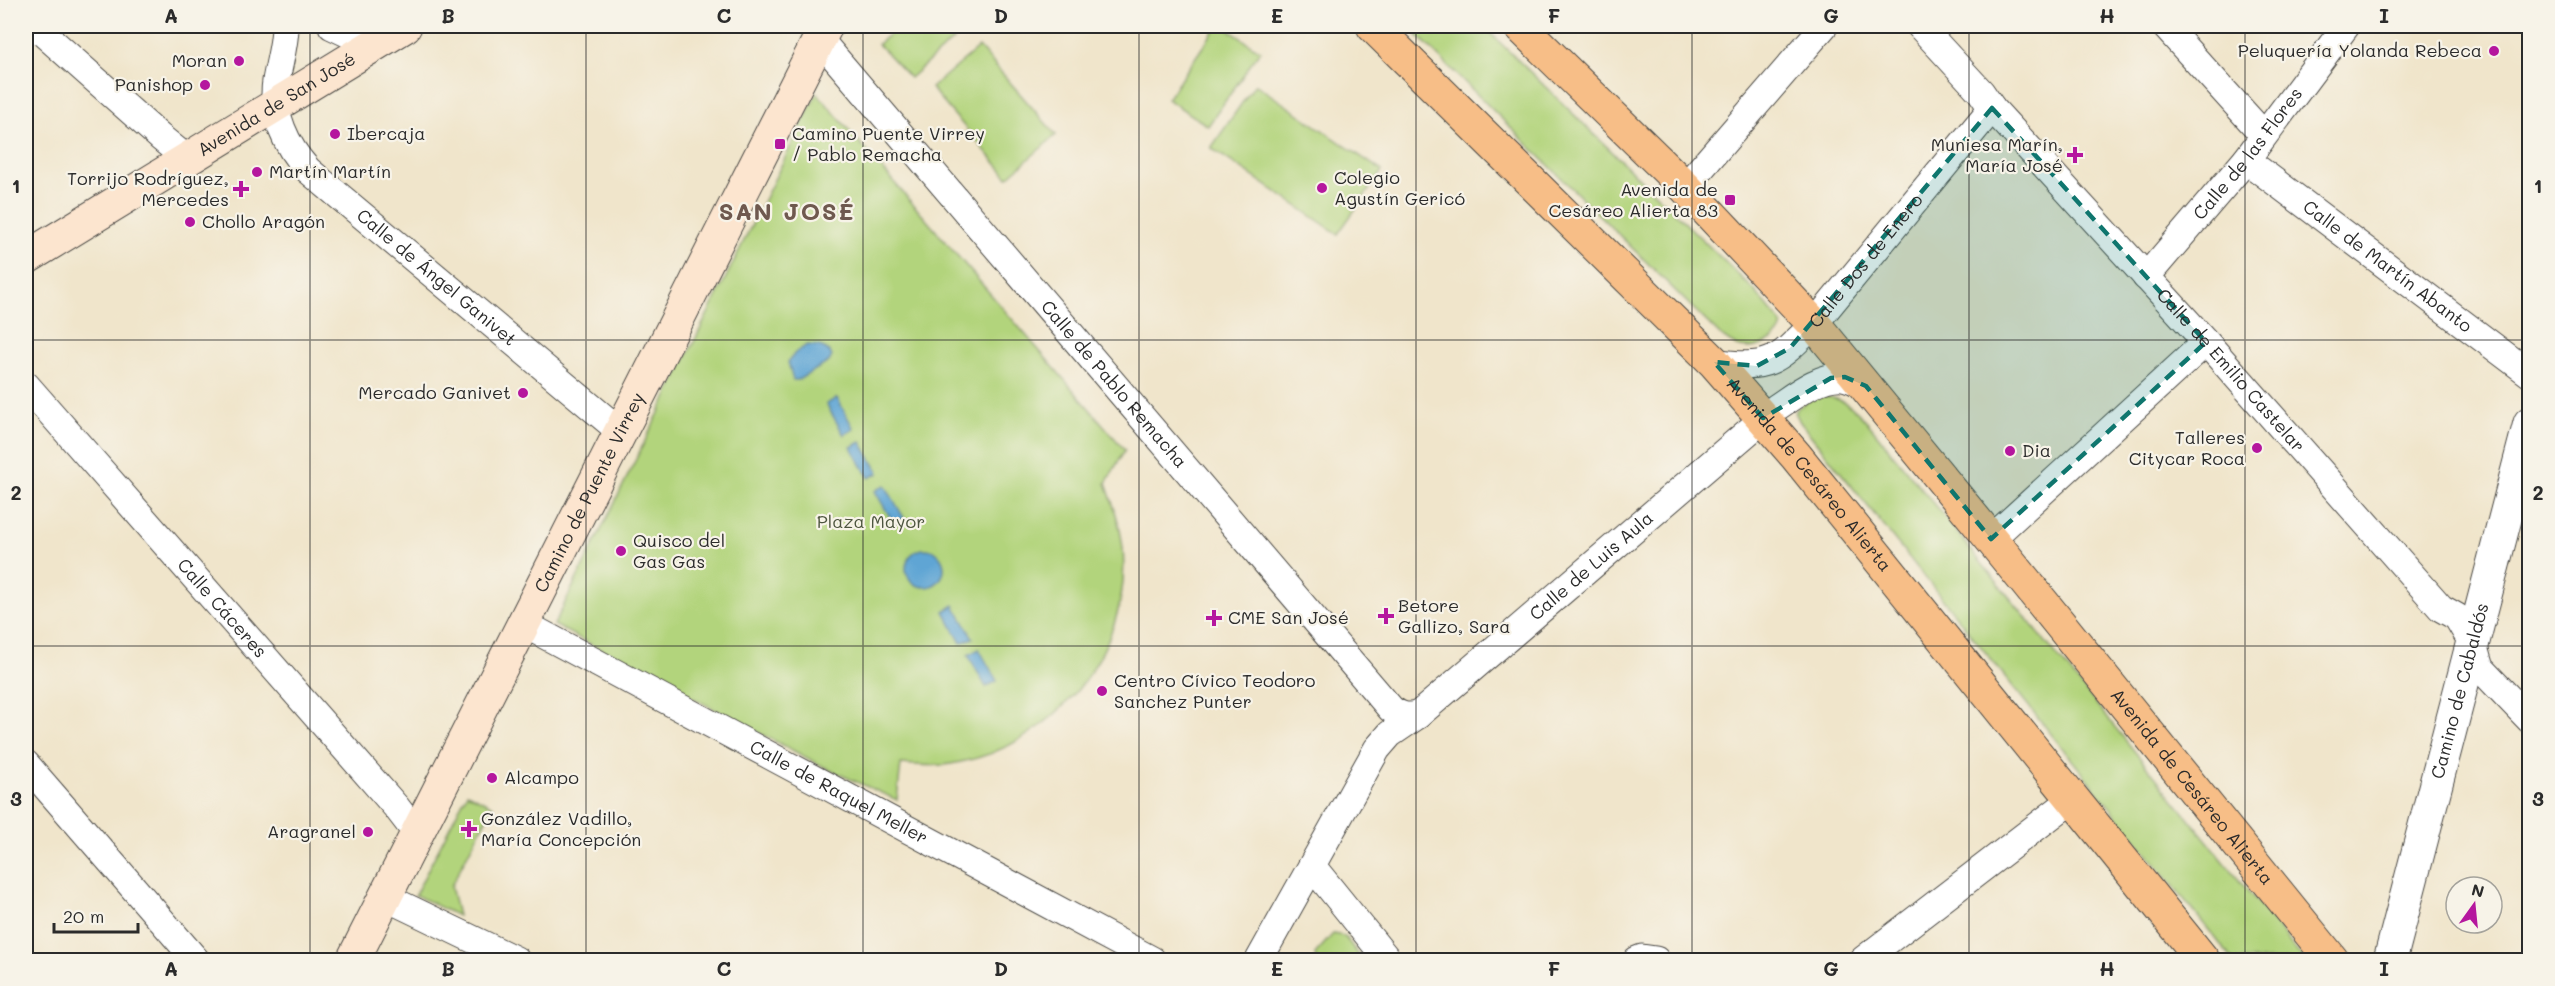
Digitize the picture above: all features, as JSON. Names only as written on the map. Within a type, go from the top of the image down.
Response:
[{"type":"main road","name":"Avenida de Cesáreo Alierta","points":[[1373,26],[1714,362],[1763,418],[2074,798],[2203,960]]},
{"type":"main road","name":"Avenida de Cesáreo Alierta","points":[[1520,26],[1685,187],[1814,324],[1991,539],[2302,927],[2332,960]]},
{"type":"main road","name":"Avenida de San José","points":[[26,258],[395,32]]},
{"type":"main road","name":"Camino de Puente Virrey","points":[[353,960],[822,32]]},
{"type":"street","points":[[35,26],[187,159]]},
{"type":"street","name":"Calle de Ángel Ganivet","points":[[285,26],[275,92],[276,105],[286,139],[308,170],[621,432]]},
{"type":"street","points":[[332,26],[351,34],[395,32]]},
{"type":"street","points":[[1685,187],[1824,26]]},
{"type":"street","name":"Calle de Emilio Castelar","points":[[1920,26],[2206,342],[2441,608],[2457,617],[2473,644],[2480,668],[2529,720]]},
{"type":"street","points":[[2166,26],[2263,134]]},
{"type":"street","name":"Calle de las Flores","points":[[2146,277],[2246,159],[2346,26]]},
{"type":"street","name":"Calle de Pablo Remacha","points":[[822,32],[1391,709],[1407,717],[1418,714]]},
{"type":"street","name":"Calle Dos de Enero","points":[[1714,362],[1746,366],[1767,363],[1790,348],[1814,324],[1992,108]]},
{"type":"street","name":"Calle de Martín Abanto","points":[[2246,159],[2529,374]]},
{"type":"street","points":[[1991,539],[2206,342]]},
{"type":"street","name":"Calle de Luis Aula","points":[[1259,960],[1382,742],[1418,714],[1763,418],[1790,398],[1831,378],[1845,377],[1866,387]]},
{"type":"street","name":"Calle Cáceres","points":[[26,385],[389,799],[417,834]]},
{"type":"street","name":"Camino de Cabaldós","points":[[2390,960],[2529,423]]},
{"type":"street","name":"Calle de Raquel Meller","points":[[524,624],[1152,960]]},
{"type":"street","points":[[26,764],[196,960]]},
{"type":"street","points":[[1863,960],[2074,798]]},
{"type":"street","points":[[1312,866],[1388,960]]},
{"type":"street","points":[[385,897],[516,960]]},
{"type":"street","points":[[1637,960],[1642,958],[1656,960]]},
{"type":"highlighted area","points":[[1992,108],[2206,342],[1991,539],[1866,386],[1845,377],[1831,378],[1763,418],[1714,362],[1757,366],[1790,348]]},
{"type":"green space","points":[[899,26],[969,26],[910,78],[878,44]]},
{"type":"green space","points":[[1217,26],[1223,26],[1260,51],[1208,126],[1167,99]]},
{"type":"green space","points":[[1408,26],[1483,26],[1755,291],[1782,324],[1777,335],[1760,346],[1747,348],[1735,345],[1720,335]]},
{"type":"green space","points":[[979,47],[1056,135],[1008,177],[931,88]]},
{"type":"green space","points":[[1255,84],[1382,171],[1338,234],[1211,148]]},
{"type":"green space","name":"Plaza Mayor","points":[[817,93],[1125,450],[1106,483],[1122,541],[1122,586],[1114,623],[1100,657],[1080,688],[1054,714],[1025,737],[992,753],[949,764],[901,764],[897,800],[830,770],[554,625]]},
{"type":"green space","points":[[1824,396],[1845,403],[1872,428],[2304,960],[2233,960],[1800,422],[1795,412],[1808,401]]},
{"type":"green space","points":[[467,793],[493,806],[451,886],[458,916],[415,895]]},
{"type":"green space","points":[[1333,934],[1344,936],[1363,960],[1316,960],[1315,954]]},
{"type":"water","points":[[807,345],[825,348],[832,356],[829,362],[798,380],[793,380],[788,362],[795,353]]},
{"type":"water","points":[[837,398],[854,429],[844,435],[826,404]]},
{"type":"water","points":[[861,442],[879,473],[869,478],[851,447]]},
{"type":"water","points":[[885,485],[904,518],[894,524],[875,491]]},
{"type":"water","points":[[925,549],[939,554],[944,568],[939,582],[925,587],[911,582],[906,568],[911,554]]},
{"type":"water","points":[[954,605],[973,638],[961,643],[944,611]]},
{"type":"water","points":[[979,649],[997,681],[986,687],[968,655]]},
{"type":"place","name":"Peluquería Yolanda Rebeca","points":[[2494,51]]},
{"type":"place","name":"Moran","points":[[239,61]]},
{"type":"place","name":"Panishop","points":[[205,85]]},
{"type":"place","name":"Ibercaja","points":[[335,134]]},
{"type":"place","name":"Camino Puente Virrey / Pablo Remacha","points":[[780,144]]},
{"type":"place","name":"Muniesa Marín, María José","points":[[2075,155]]},
{"type":"place","name":"Martín Martín","points":[[257,172]]},
{"type":"place","name":"Colegio Agustín Gericó","points":[[1322,188]]},
{"type":"place","name":"Torrijo Rodríguez, Mercedes","points":[[241,189]]},
{"type":"place","name":"Avenida de Cesáreo Alierta 83","points":[[1730,200]]},
{"type":"place","name":"Chollo Aragón","points":[[190,222]]},
{"type":"place","name":"Mercado Ganivet","points":[[523,393]]},
{"type":"place","name":"Talleres Citycar Roca","points":[[2257,448]]},
{"type":"place","name":"Dia","points":[[2010,451]]},
{"type":"place","name":"Quisco del Gas Gas","points":[[621,551]]},
{"type":"place","name":"Betore Gallizo, Sara","points":[[1386,616]]},
{"type":"place","name":"CME San José","points":[[1214,618]]},
{"type":"place","name":"Centro Cívico Teodoro Sanchez Punter","points":[[1102,691]]},
{"type":"place","name":"Alcampo","points":[[492,778]]},
{"type":"place","name":"González Vadillo, María Concepción","points":[[469,829]]},
{"type":"place","name":"Aragranel","points":[[368,832]]},
{"type":"district","name":"SAN JOSÉ","points":[[787,212]]}]
